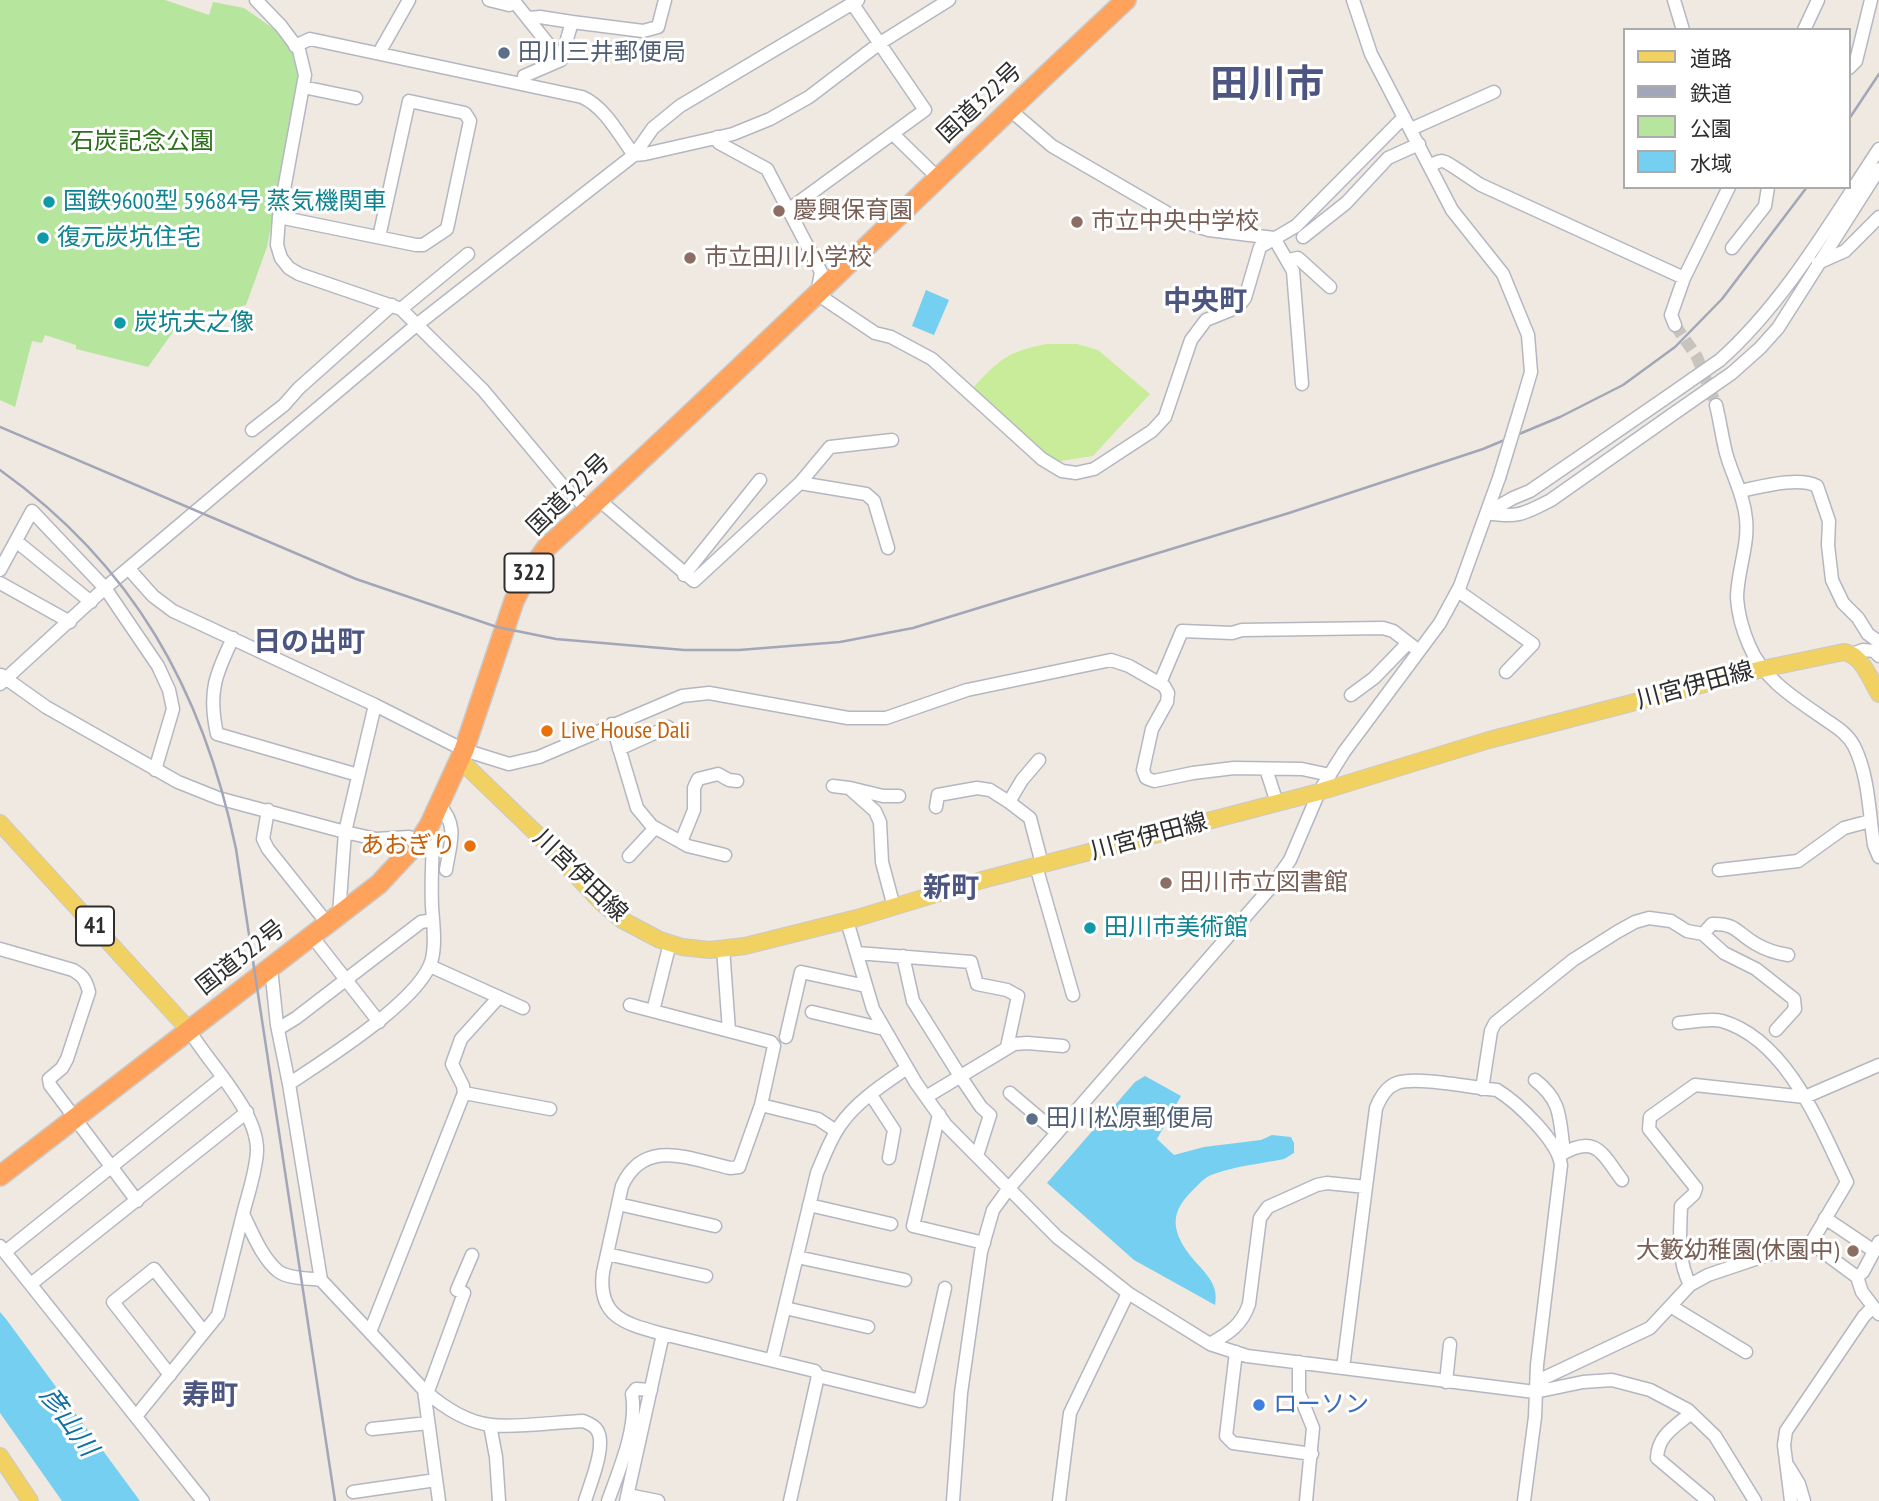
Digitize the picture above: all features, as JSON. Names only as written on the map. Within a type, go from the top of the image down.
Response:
[{"type":"highway","name":"国道322号","points":[[0,1177],[379,884],[422,836],[439,805],[462,754],[514,601],[527,575],[547,547],[1126,0]]},
{"type":"main road","name":"川宮伊田線","points":[[462,754],[602,903],[622,920],[670,943],[710,950],[772,940],[847,921],[1039,865],[1320,792],[1489,740],[1762,669],[1844,652],[1852,653]]},
{"type":"main road","points":[[1852,653],[1879,694]]},
{"type":"main road","name":"41","points":[[0,822],[189,1030]]},
{"type":"main road","points":[[0,1456],[30,1501]]},
{"type":"street","points":[[256,0],[299,50],[304,75],[279,217],[276,245],[281,258],[289,268],[299,274],[396,307],[418,324],[483,390],[563,486],[594,504],[684,575],[694,581],[800,483],[830,447],[892,440]]},
{"type":"street","points":[[379,53],[410,0]]},
{"type":"street","points":[[489,0],[509,5],[514,1],[561,60]]},
{"type":"street","points":[[528,18],[540,17],[643,32],[658,27],[665,0]]},
{"type":"street","points":[[634,155],[645,155],[733,134],[771,119],[809,97],[880,43],[949,0]]},
{"type":"street","points":[[953,1501],[961,1393],[984,1243],[993,1210],[1009,1188],[1271,887],[1290,860],[1320,792],[1344,752],[1440,624],[1458,591],[1499,478],[1531,372],[1528,335],[1503,274],[1452,211],[1371,54],[1353,0]]},
{"type":"street","points":[[1674,0],[1682,28]]},
{"type":"street","points":[[1804,0],[1811,16]]},
{"type":"street","points":[[1805,28],[1818,0]]},
{"type":"street","points":[[1851,66],[1856,61],[1871,0]]},
{"type":"street","points":[[289,1084],[379,1022],[406,996],[430,965],[434,949],[431,838],[422,836],[376,839],[218,797],[155,770],[2,679],[418,324],[634,155],[653,128],[680,106],[855,2],[925,110],[788,210]]},
{"type":"street","points":[[561,60],[572,22]]},
{"type":"street","points":[[296,46],[310,39],[523,84],[590,101],[604,114],[634,155]]},
{"type":"street","points":[[523,84],[524,76],[561,60]]},
{"type":"street","points":[[303,87],[356,98]]},
{"type":"street","points":[[1411,129],[1494,92]]},
{"type":"street","points":[[279,217],[416,245],[423,244],[447,229],[470,121],[466,113],[409,101],[379,237]]},
{"type":"street","points":[[1009,109],[1052,146],[1181,221],[1209,230],[1274,238]]},
{"type":"street","points":[[717,137],[719,143],[767,169],[821,272],[817,294],[875,333],[891,337],[932,359],[1042,458],[1062,471],[1076,473],[1094,469],[1115,457],[1152,431],[1165,417],[1191,340],[1206,320],[1238,307],[1245,298],[1260,247],[1296,226],[1404,117]]},
{"type":"street","points":[[894,135],[937,177]]},
{"type":"street","points":[[1303,237],[1346,203],[1388,158],[1419,144]]},
{"type":"street","points":[[1487,513],[1510,517],[1533,510],[1551,500],[1732,373],[1760,348],[1778,328],[1818,264],[1827,237],[1879,149]]},
{"type":"street","points":[[1430,165],[1441,161],[1448,163],[1458,172],[1482,185],[1684,278]]},
{"type":"street","points":[[1487,513],[1530,491],[1720,360],[1759,321],[1879,169]]},
{"type":"street","points":[[1675,325],[1671,315],[1684,278],[1728,189]]},
{"type":"street","points":[[1732,248],[1765,206],[1768,189]]},
{"type":"street","points":[[1818,264],[1839,255],[1852,245],[1879,217]]},
{"type":"street","points":[[1827,237],[1852,245]]},
{"type":"street","points":[[1274,238],[1293,271],[1302,384]]},
{"type":"street","points":[[252,430],[396,307],[468,254]]},
{"type":"street","points":[[1288,260],[1298,258],[1330,288]]},
{"type":"street","points":[[1716,405],[1726,454],[1740,491],[1746,519],[1737,598],[1748,643],[1762,669],[1790,695],[1840,728],[1853,744],[1862,767],[1879,858]]},
{"type":"street","points":[[1645,412],[1655,426]]},
{"type":"street","points":[[684,575],[760,480]]},
{"type":"street","points":[[800,483],[866,494],[874,502],[888,548]]},
{"type":"street","points":[[1740,491],[1782,484],[1808,483],[1817,486],[1829,521],[1828,545],[1832,580],[1843,603],[1858,618],[1868,634],[1879,642]]},
{"type":"street","points":[[0,570],[32,512],[105,589],[158,666],[172,700],[173,709],[155,770]]},
{"type":"street","points":[[16,541],[91,602]]},
{"type":"street","points":[[129,569],[153,596],[173,611],[375,705],[462,754],[509,764],[539,757],[682,696],[709,692],[848,718],[886,718],[967,690],[1111,660],[1129,666],[1160,683],[1168,693],[1167,702],[1152,729],[1143,770],[1146,778],[1154,781],[1234,768],[1302,769],[1330,775]]},
{"type":"street","points":[[0,583],[70,622]]},
{"type":"street","points":[[1458,591],[1533,644],[1506,672]]},
{"type":"street","points":[[1160,683],[1182,631],[1232,633],[1242,630],[1383,628],[1419,651]]},
{"type":"street","points":[[233,638],[216,673],[211,708],[217,734],[358,775]]},
{"type":"street","points":[[1351,695],[1374,678],[1408,643]]},
{"type":"street","points":[[1852,653],[1874,651],[1879,656]]},
{"type":"street","points":[[333,918],[345,832],[375,705]]},
{"type":"street","points":[[612,724],[637,808],[655,828],[688,846],[725,855]]},
{"type":"street","points":[[618,749],[668,727]]},
{"type":"street","points":[[1009,802],[1022,780],[1039,760]]},
{"type":"street","points":[[1266,769],[1277,803]]},
{"type":"street","points":[[681,842],[694,810],[694,788],[698,779],[718,774],[737,781]]},
{"type":"street","points":[[833,786],[883,796],[899,796]]},
{"type":"street","points":[[849,788],[874,811],[880,822],[882,862],[894,907]]},
{"type":"street","points":[[936,807],[938,795],[977,788],[990,790],[1030,818],[1039,865],[1073,995]]},
{"type":"street","points":[[439,805],[449,815],[452,824],[446,870]]},
{"type":"street","points":[[268,810],[263,839],[268,849],[333,918]]},
{"type":"street","points":[[1719,870],[1798,861],[1844,828],[1870,821]]},
{"type":"street","points":[[629,856],[655,828]]},
{"type":"street","points":[[1482,1089],[1491,1031],[1495,1023],[1573,960],[1626,927],[1649,918],[1671,921],[1687,931],[1703,934],[1724,953],[1756,969],[1794,999],[1795,1009],[1776,1030]]},
{"type":"street","points":[[278,1029],[421,922],[433,920]]},
{"type":"street","points":[[847,921],[873,1009],[926,1097],[977,1156],[1058,1237],[1128,1293],[1210,1344],[1236,1352],[1535,1392],[1583,1382],[1612,1381],[1650,1391],[1691,1413],[1715,1436],[1755,1501]]},
{"type":"street","points":[[1703,934],[1712,924],[1725,924],[1734,927],[1769,951],[1787,955]]},
{"type":"street","points":[[311,935],[379,1022]]},
{"type":"street","points":[[653,1011],[670,943]]},
{"type":"street","points":[[723,948],[729,1031]]},
{"type":"street","points":[[0,949],[73,970],[87,982],[89,992],[67,1059],[62,1068],[49,1079],[50,1085],[137,1201]]},
{"type":"street","points":[[857,953],[971,962],[977,984],[1007,990],[1018,996],[1007,1047]]},
{"type":"street","points":[[903,956],[913,1001],[960,1076],[981,1107],[990,1115],[977,1156]]},
{"type":"street","points":[[430,965],[523,1008]]},
{"type":"street","points":[[271,968],[278,1029],[321,1280],[425,1392],[458,1414],[490,1425],[583,1420],[592,1425],[598,1431],[601,1444],[585,1501]]},
{"type":"street","points":[[786,1037],[801,972],[866,986]]},
{"type":"street","points":[[370,1332],[464,1093],[452,1064],[461,1039],[499,997]]},
{"type":"street","points":[[630,1005],[771,1042],[774,1046],[761,1105],[739,1167],[730,1168],[663,1153],[650,1156],[627,1175],[601,1286],[605,1302],[615,1317],[630,1325],[816,1371],[818,1376],[790,1501]]},
{"type":"street","points":[[812,1012],[884,1029]]},
{"type":"street","points":[[1679,1023],[1720,1021],[1757,1038],[1795,1081],[1805,1097],[1846,1182],[1811,1243]]},
{"type":"street","points":[[136,1415],[218,1315],[257,1150],[254,1128],[247,1112],[189,1030]]},
{"type":"street","points":[[926,1097],[1007,1047],[1027,1043],[1063,1046]]},
{"type":"street","points":[[1690,1285],[1682,1269],[1679,1253],[1681,1206],[1694,1194],[1696,1188],[1649,1129],[1650,1116],[1695,1085],[1805,1097],[1879,1065]]},
{"type":"street","points":[[772,1360],[817,1173],[836,1131],[871,1095],[907,1068]]},
{"type":"street","points":[[203,1501],[2,1249],[222,1078]]},
{"type":"street","points":[[1343,1368],[1376,1108],[1389,1088],[1398,1082],[1412,1080],[1497,1090],[1509,1097],[1562,1154]]},
{"type":"street","points":[[1524,1501],[1562,1154],[1557,1107],[1550,1093],[1535,1080]]},
{"type":"street","points":[[464,1093],[550,1109]]},
{"type":"street","points":[[1010,1093],[1057,1133]]},
{"type":"street","points":[[871,1095],[894,1130],[889,1158]]},
{"type":"street","points":[[761,1105],[818,1119],[836,1131]]},
{"type":"street","points":[[31,1284],[247,1112]]},
{"type":"street","points":[[939,1114],[913,1226],[984,1243]]},
{"type":"street","points":[[1562,1154],[1585,1144],[1599,1149],[1622,1180]]},
{"type":"street","points":[[1210,1344],[1228,1334],[1245,1317],[1260,1218],[1268,1207],[1327,1183],[1366,1187]]},
{"type":"street","points":[[618,1205],[715,1226]]},
{"type":"street","points":[[809,1205],[891,1224]]},
{"type":"street","points":[[243,1214],[279,1272],[294,1277],[321,1280]]},
{"type":"street","points":[[1825,1219],[1877,1247],[1863,1272],[1857,1277]]},
{"type":"street","points":[[1535,1392],[1544,1378],[1650,1328],[1690,1285],[1708,1275],[1797,1245],[1811,1243],[1857,1277],[1862,1292],[1876,1310],[1864,1316],[1786,1431],[1784,1445],[1791,1501]]},
{"type":"street","points":[[607,1254],[706,1276]]},
{"type":"street","points":[[439,1501],[425,1392],[464,1293],[457,1290],[472,1255]]},
{"type":"street","points":[[797,1257],[905,1280]]},
{"type":"street","points":[[170,1375],[113,1301],[154,1269],[204,1332]]},
{"type":"street","points":[[818,1376],[920,1401],[945,1288]]},
{"type":"street","points":[[1059,1501],[1070,1413],[1128,1293]]},
{"type":"street","points":[[1672,1307],[1746,1352]]},
{"type":"street","points":[[785,1308],[868,1327]]},
{"type":"street","points":[[658,1501],[627,1498],[663,1335]]},
{"type":"street","points":[[1446,1382],[1450,1343]]},
{"type":"street","points":[[1236,1352],[1226,1437],[1233,1443],[1312,1454]]},
{"type":"street","points":[[1299,1362],[1299,1393],[1313,1428],[1306,1501]]},
{"type":"street","points":[[608,1501],[634,1412],[632,1394],[636,1389],[651,1390]]},
{"type":"street","points":[[1691,1413],[1671,1429],[1658,1445],[1657,1458],[1708,1501]]},
{"type":"street","points":[[372,1429],[428,1423]]},
{"type":"street","points":[[490,1425],[496,1457],[499,1501]]},
{"type":"street","points":[[1786,1463],[1799,1484],[1804,1501]]},
{"type":"street","points":[[353,1492],[436,1480]]},
{"type":"green space","name":"石炭記念公園","points":[[0,0],[165,0],[209,15],[213,2],[244,8],[277,31],[295,55],[298,69],[294,106],[267,247],[246,305],[180,322],[148,367],[76,349],[76,345],[45,335],[42,343],[32,341],[15,407],[0,400]]},
{"type":"green space","points":[[1046,344],[1077,344],[1098,350],[1150,394],[1093,456],[1054,462],[972,389],[989,371],[1012,354]]},
{"type":"water","points":[[926,290],[949,300],[934,335],[912,326]]},
{"type":"water","points":[[1145,1076],[1181,1096],[1157,1139],[1174,1155],[1204,1147],[1261,1140],[1272,1135],[1291,1137],[1294,1143],[1294,1153],[1284,1159],[1238,1167],[1208,1176],[1186,1197],[1177,1212],[1176,1228],[1179,1236],[1189,1254],[1212,1283],[1215,1305],[1134,1260],[1047,1183],[1135,1082]]},
{"type":"water","name":"彦山川","points":[[0,1312],[140,1501],[62,1501],[0,1413]]},
{"type":"tunnel","points":[[1675,325],[1697,357],[1716,405]]},
{"type":"railway","points":[[1851,116],[1879,74]]},
{"type":"railway","points":[[0,427],[356,579],[497,627],[556,639],[684,650],[739,650],[840,642],[913,628],[1289,513],[1483,449],[1560,417],[1623,385],[1675,347],[1722,299],[1805,189]]},
{"type":"railway","points":[[0,470],[47,507],[88,547],[124,590],[156,636],[182,684],[204,736],[222,791],[236,849],[335,1501]]},
{"type":"place","name":"田川三井郵便局","points":[[504,53]]},
{"type":"place","name":"国鉄9600型 59684号 蒸気機関車","points":[[49,202]]},
{"type":"place","name":"慶興保育園","points":[[779,211]]},
{"type":"place","name":"市立中央中学校","points":[[1077,222]]},
{"type":"place","name":"復元炭坑住宅","points":[[43,238]]},
{"type":"place","name":"市立田川小学校","points":[[690,258]]},
{"type":"place","name":"炭坑夫之像","points":[[120,323]]},
{"type":"place","name":"Live House Dali","points":[[547,731]]},
{"type":"place","name":"あおぎり","points":[[470,846]]},
{"type":"place","name":"田川市立図書館","points":[[1166,883]]},
{"type":"place","name":"田川市美術館","points":[[1090,928]]},
{"type":"place","name":"田川松原郵便局","points":[[1032,1119]]},
{"type":"place","name":"大籔幼稚園(休園中)","points":[[1853,1251]]},
{"type":"place","name":"ローソン","points":[[1259,1405]]},
{"type":"district","name":"田川市","points":[[1267,86]]},
{"type":"district","name":"中央町","points":[[1205,302]]},
{"type":"district","name":"日の出町","points":[[309,643]]},
{"type":"district","name":"新町","points":[[951,889]]},
{"type":"district","name":"寿町","points":[[210,1396]]}]
